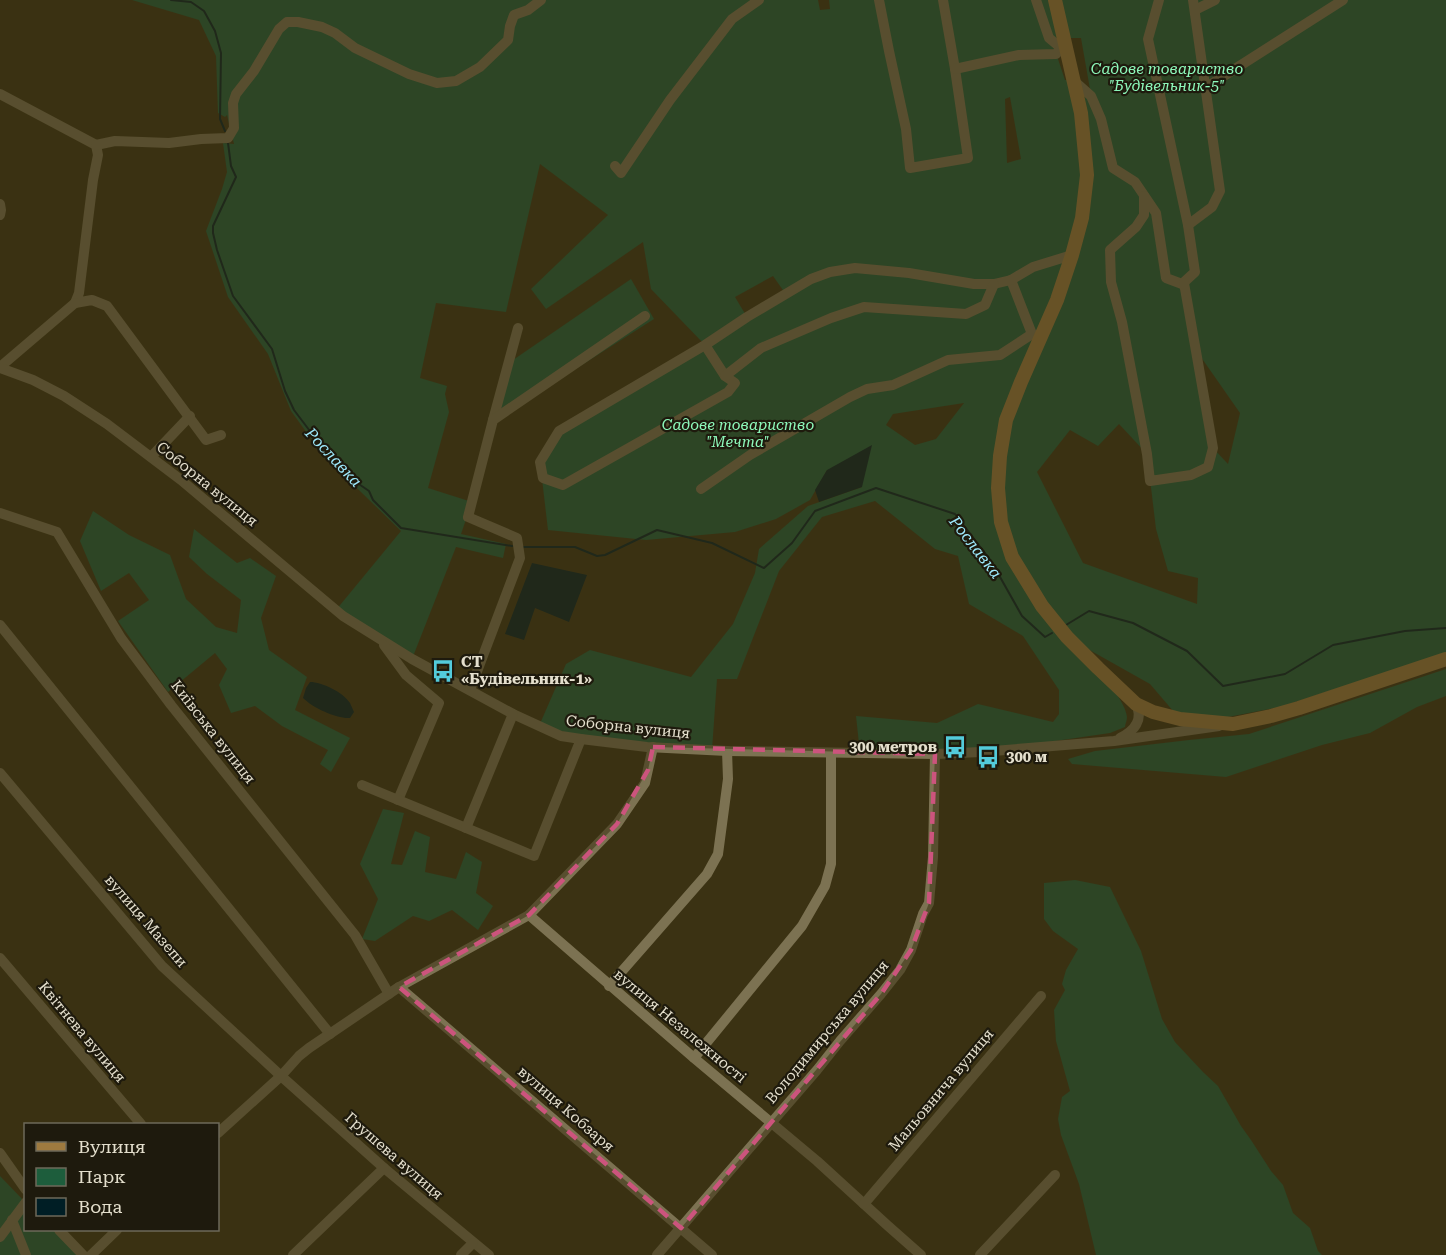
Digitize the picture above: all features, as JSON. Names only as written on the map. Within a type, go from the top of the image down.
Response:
[{"type":"main road","points":[[1055,0],[1064,48],[1081,113],[1087,175],[1082,218],[1072,255],[1057,300],[1036,336],[1006,420],[998,488],[1001,522],[1012,557],[1042,606],[1067,637],[1136,704],[1153,712],[1180,719],[1233,724],[1271,717],[1446,659]]},
{"type":"street","points":[[0,94],[96,145],[115,141],[169,143],[228,138],[234,128],[233,102],[236,94],[254,71],[279,29],[287,22],[322,27],[355,48],[409,74],[437,83],[456,81],[480,68],[508,40],[514,15],[528,10],[541,0]]},
{"type":"street","points":[[615,166],[621,173],[670,100],[732,20],[759,0]]},
{"type":"street","points":[[879,0],[906,129],[910,168],[968,158],[943,0]]},
{"type":"street","points":[[955,69],[1019,55],[1056,54],[1064,48],[1049,38],[1036,0]]},
{"type":"street","points":[[1073,80],[1091,96],[1101,119],[1113,168],[1135,182],[1156,213],[1166,278],[1182,285],[1195,272],[1188,225],[1148,39],[1159,0]]},
{"type":"street","points":[[1188,225],[1212,207],[1220,191],[1194,5],[1215,0]]},
{"type":"street","points":[[1205,88],[1343,0]]},
{"type":"street","points":[[0,368],[75,303],[79,293],[98,155],[96,145]]},
{"type":"street","points":[[1144,196],[1144,215],[1136,227],[1110,250],[1111,282],[1122,322],[1150,481],[1191,475],[1208,467],[1213,448],[1184,283]]},
{"type":"street","points":[[0,204],[0,215]]},
{"type":"street","points":[[705,345],[725,376],[735,383],[728,392],[563,485],[543,478],[540,462],[559,431],[811,279],[830,272],[855,268],[994,285],[1011,280],[1033,267],[1072,255]]},
{"type":"street","points":[[701,489],[750,455],[867,388],[893,385],[948,360],[1000,355],[1036,336],[1011,280]]},
{"type":"street","points":[[725,376],[761,348],[831,318],[864,307],[966,314],[985,305],[994,285]]},
{"type":"street","points":[[75,303],[92,300],[107,306],[206,440],[221,435]]},
{"type":"street","points":[[493,420],[645,316]]},
{"type":"street","points":[[470,690],[520,558],[517,538],[468,517],[518,328]]},
{"type":"street","name":"Соборна вулиця","points":[[0,368],[33,380],[64,396],[107,424],[181,480],[343,616],[513,714],[561,736],[653,747],[727,751],[934,754],[1114,741],[1233,724]]},
{"type":"street","points":[[151,457],[190,416]]},
{"type":"street","name":"Київська вулиця","points":[[0,513],[57,532],[121,638],[171,705],[355,935],[389,993]]},
{"type":"street","points":[[0,625],[330,1034]]},
{"type":"street","points":[[380,639],[406,675],[439,702],[398,800]]},
{"type":"street","points":[[1114,741],[1128,734],[1138,722],[1139,711],[1136,704]]},
{"type":"street","points":[[466,828],[513,714]]},
{"type":"street","points":[[362,785],[534,856],[581,739]]},
{"type":"street","points":[[219,1132],[304,1052],[389,993],[529,915],[617,824],[645,783],[653,747]]},
{"type":"street","points":[[609,986],[707,874],[718,854],[728,779],[727,751]]},
{"type":"street","points":[[694,1058],[802,926],[825,886],[831,864],[831,753]]},
{"type":"street","name":"Володимирська вулиця","points":[[657,1255],[818,1070],[900,970],[911,950],[929,903],[933,857],[934,754]]},
{"type":"street","name":"вулиця Мазепи","points":[[0,772],[162,966],[281,1076]]},
{"type":"street","name":"вулиця Незалежності","points":[[529,915],[609,986],[818,1161],[921,1255]]},
{"type":"street","name":"Квітнева вулиця","points":[[0,958],[139,1123]]},
{"type":"street","name":"вулиця Кобзаря","points":[[399,987],[712,1255]]},
{"type":"street","name":"Мальовнича вулиця","points":[[864,1204],[1041,996]]},
{"type":"street","name":"Грушева вулиця","points":[[281,1076],[384,1168],[489,1255]]},
{"type":"street","points":[[0,1153],[24,1187]]},
{"type":"street","points":[[294,1255],[384,1168]]},
{"type":"street","points":[[980,1255],[1055,1175]]},
{"type":"street","points":[[0,1237],[24,1205]]},
{"type":"street","points":[[12,1220],[26,1255]]},
{"type":"street","points":[[60,1231],[83,1255]]},
{"type":"street","points":[[91,1255],[116,1231]]},
{"type":"street","points":[[461,1255],[473,1243]]},
{"type":"highlighted area","points":[[653,747],[935,754],[929,903],[911,950],[881,994],[681,1228],[399,987],[529,915],[617,824],[648,770]]},
{"type":"green space","points":[[132,0],[818,0],[820,10],[830,9],[829,0],[1446,0],[1446,653],[1280,707],[1207,721],[1180,719],[1150,684],[1070,639],[1085,654],[1120,699],[1127,717],[1125,727],[1110,733],[981,752],[860,753],[856,716],[937,723],[978,704],[1053,722],[1059,714],[1059,690],[1023,636],[969,604],[958,556],[935,549],[875,501],[822,517],[779,571],[737,679],[717,679],[712,750],[618,744],[539,726],[566,664],[590,650],[691,677],[733,624],[755,573],[759,549],[808,506],[862,487],[827,470],[810,500],[776,519],[735,532],[646,540],[548,530],[540,462],[559,431],[705,345],[651,289],[643,242],[546,309],[531,289],[608,215],[540,164],[506,312],[436,303],[420,378],[447,386],[445,394],[449,412],[428,488],[472,502],[461,534],[506,544],[503,558],[456,547],[412,659],[336,610],[401,531],[323,455],[291,411],[268,354],[228,297],[206,231],[227,172],[223,143],[234,144],[227,115],[225,117],[218,113],[216,56],[199,20]],"holes":[[[1051,38],[1081,38],[1091,95],[1073,80],[1065,80]],[[1010,97],[1021,159],[1007,163],[1005,99]],[[773,276],[785,293],[747,317],[735,297]],[[1196,350],[1240,413],[1228,464],[1213,448]],[[964,403],[936,439],[915,445],[886,425],[893,414]],[[1119,424],[1147,454],[1156,529],[1168,571],[1198,578],[1197,604],[1083,563],[1037,472],[1070,430],[1098,446]]]},
{"type":"green space","points":[[631,279],[654,319],[494,421],[513,360]]},
{"type":"green space","points":[[93,511],[129,535],[170,555],[186,599],[216,627],[237,633],[241,600],[189,557],[194,529],[237,563],[250,558],[276,576],[261,618],[269,650],[307,677],[295,710],[350,738],[331,772],[320,764],[328,750],[282,726],[255,706],[231,713],[219,685],[227,669],[215,653],[168,692],[118,621],[149,600],[129,573],[101,591],[80,541]]},
{"type":"green space","points":[[1446,669],[1446,696],[1417,707],[1370,733],[1322,745],[1226,777],[1072,764],[1068,759],[1095,751],[1249,734]]},
{"type":"green space","points":[[383,809],[404,813],[391,864],[402,865],[415,831],[430,837],[425,872],[456,879],[466,852],[482,862],[476,893],[493,906],[478,930],[452,910],[429,921],[413,916],[375,941],[362,939],[378,899],[360,864]]},
{"type":"green space","points":[[1075,880],[1110,887],[1141,951],[1162,1019],[1175,1042],[1218,1086],[1241,1126],[1283,1185],[1293,1213],[1310,1228],[1318,1251],[1322,1255],[1096,1255],[1079,1184],[1061,1135],[1058,1119],[1062,1097],[1070,1091],[1056,1041],[1054,1010],[1065,990],[1062,984],[1066,970],[1078,949],[1053,931],[1044,919],[1044,883]]},
{"type":"green space","points":[[0,1176],[24,1201],[24,1231],[56,1231],[82,1255],[0,1255]]},
{"type":"water","points":[[872,445],[862,487],[819,502],[815,490],[827,470]]},
{"type":"water","points":[[532,563],[587,575],[569,622],[535,608],[524,640],[505,634]]},
{"type":"water","points":[[310,682],[326,686],[342,695],[350,703],[354,712],[350,718],[325,712],[303,698]]},
{"type":"waterway","name":"Рославка","points":[[171,0],[191,2],[204,11],[215,31],[221,53],[220,119],[225,131]]},
{"type":"waterway","name":"Рославка","points":[[228,143],[231,166],[236,177],[213,226],[217,250],[233,296],[272,349],[285,391],[294,410],[322,447],[328,450],[333,460],[353,480],[369,491],[373,500],[401,528],[512,546]]},
{"type":"waterway","name":"Рославка","points":[[524,547],[575,547],[597,556],[605,555],[657,530],[712,543],[764,568],[792,543],[815,511],[876,488],[955,514],[991,561],[1022,616],[1045,637],[1052,633]]},
{"type":"waterway","name":"Рославка","points":[[1066,625],[1089,611],[1133,623],[1187,651],[1223,686],[1285,674],[1333,645],[1405,631],[1446,628]]},
{"type":"place","name":"СТ «Будівельник-1»","points":[[443,671]]},
{"type":"place","name":"300 метров","points":[[955,747]]},
{"type":"place","name":"300 м","points":[[988,757]]},
{"type":"park label","name":"Садове товариство \"Будівельник-5\"","points":[[1167,78]]},
{"type":"park label","name":"Садове товариство \"Мечта\"","points":[[738,434]]}]
